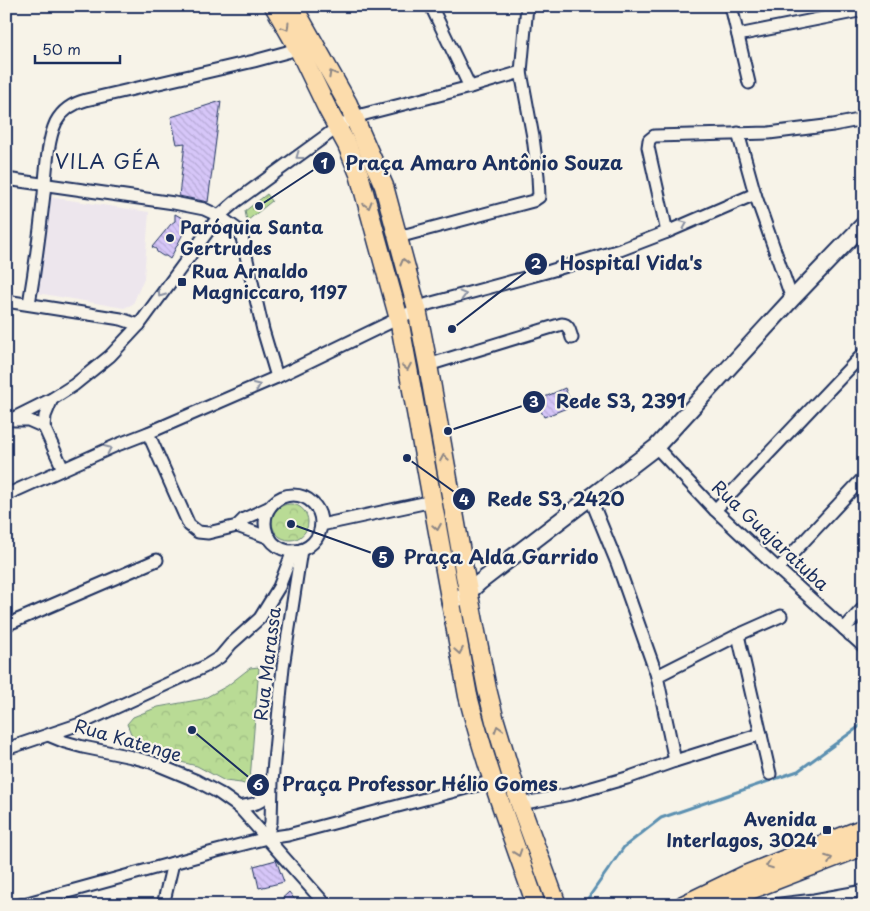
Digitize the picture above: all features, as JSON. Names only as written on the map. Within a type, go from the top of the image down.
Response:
[{"type":"main road","points":[[274,6],[298,48],[338,127],[359,174],[399,319],[450,603],[475,726],[536,904]]},
{"type":"main road","points":[[293,6],[355,117],[384,186],[417,309],[468,593],[490,701],[520,804],[557,905]]},
{"type":"main road","points":[[683,905],[745,875],[864,828]]},
{"type":"main road","points":[[719,905],[750,890],[864,846]]},
{"type":"street","points":[[431,6],[470,87]]},
{"type":"street","points":[[398,237],[533,201],[539,197],[533,137],[521,72],[527,6]]},
{"type":"street","points":[[730,6],[749,83]]},
{"type":"street","points":[[738,35],[864,10]]},
{"type":"street","points":[[29,304],[48,155],[54,128],[61,115],[73,104],[86,100],[254,61],[298,48]]},
{"type":"street","points":[[8,421],[52,399],[74,385],[110,356],[139,325],[219,216],[235,202],[338,127],[355,117],[521,72]]},
{"type":"street","points":[[667,232],[648,147],[649,140],[654,136],[769,133],[864,119]]},
{"type":"street","points":[[738,133],[755,194],[792,299]]},
{"type":"street","points":[[6,179],[204,209],[219,216],[237,229],[242,238],[263,330],[277,377]]},
{"type":"street","points":[[6,495],[117,445],[277,377],[428,304],[550,272],[612,253],[667,232],[755,194]]},
{"type":"street","points":[[450,603],[468,593],[656,447],[864,224]]},
{"type":"street","points":[[6,301],[114,318],[139,325]]},
{"type":"street","points":[[428,365],[563,324],[567,326],[572,338]]},
{"type":"street","points":[[715,510],[864,354]]},
{"type":"street","points":[[52,399],[47,411],[44,427],[64,470]]},
{"type":"street","points":[[8,421],[24,419],[44,427]]},
{"type":"street","points":[[148,433],[189,525],[198,532],[208,533],[237,526],[244,520],[270,507],[279,499],[288,496],[298,496],[306,498],[314,504],[319,512],[321,525],[314,542],[308,547],[297,550],[274,544],[267,532],[266,519],[270,507]]},
{"type":"street","name":"Rua Guajaratuba","points":[[656,447],[715,510],[864,647]]},
{"type":"street","points":[[778,569],[864,477]]},
{"type":"street","points":[[590,497],[617,562],[657,676],[675,761]]},
{"type":"street","points":[[321,525],[433,501]]},
{"type":"street","points":[[237,526],[270,538]]},
{"type":"street","points":[[7,751],[80,724],[196,671],[220,657],[231,644],[260,618],[297,550]]},
{"type":"street","name":"Rua Marassa","points":[[267,838],[271,822],[272,782],[297,550]]},
{"type":"street","points":[[6,625],[157,560]]},
{"type":"street","points":[[847,632],[864,607]]},
{"type":"street","points":[[657,676],[738,635],[781,616]]},
{"type":"street","points":[[847,632],[864,629]]},
{"type":"street","points":[[738,635],[770,774]]},
{"type":"street","points":[[520,804],[571,794],[627,778],[761,734]]},
{"type":"street","name":"Rua Katenge","points":[[48,735],[65,742],[132,757],[198,780],[238,807],[326,905]]},
{"type":"street","points":[[20,905],[173,862],[267,838],[288,835],[493,781]]},
{"type":"street","name":"Rua Marassa","points":[[238,807],[262,800],[266,796],[272,782]]},
{"type":"street","points":[[164,905],[173,862]]},
{"type":"street","points":[[772,905],[816,902],[864,891]]},
{"type":"shaded area","points":[[49,197],[149,212],[144,278],[133,304],[124,308],[37,293]]},
{"type":"green space","points":[[267,194],[272,201],[247,221],[245,211]]},
{"type":"green space","points":[[290,504],[297,505],[303,509],[307,515],[307,529],[303,535],[297,539],[290,540],[283,539],[277,535],[273,529],[272,522],[273,515],[277,509],[283,505]]},
{"type":"green space","points":[[259,667],[249,783],[225,781],[197,766],[181,762],[132,736],[127,724],[133,717],[158,707],[203,699],[227,686],[250,668]]},
{"type":"building","points":[[221,101],[208,202],[179,196],[185,143],[177,144],[171,117]]},
{"type":"building","name":"Paróquia Santa Gertrudes","points":[[175,214],[191,223],[185,230],[170,259],[152,247],[175,221]]},
{"type":"building","points":[[565,388],[572,406],[544,417],[536,401]]},
{"type":"building","points":[[276,860],[284,882],[259,888],[254,866]]},
{"type":"building","points":[[289,892],[299,905],[275,905]]},
{"type":"waterway","points":[[584,904],[624,847],[661,818],[798,771],[864,723]]},
{"type":"place","name":"Praça Amaro Antônio Souza","points":[[259,206]]},
{"type":"place","name":"Paróquia Santa Gertrudes","points":[[170,238]]},
{"type":"place","name":"Rua Arnaldo Magniccaro, 1197","points":[[182,282]]},
{"type":"place","name":"Hospital Vida's","points":[[452,329]]},
{"type":"place","name":"Rede S3, 2391","points":[[448,431]]},
{"type":"place","name":"Rede S3, 2420","points":[[407,458]]},
{"type":"place","name":"Praça Alda Garrido","points":[[291,524]]},
{"type":"place","name":"Praça Professor Hélio Gomes","points":[[192,730]]},
{"type":"place","name":"Avenida Interlagos, 3024","points":[[827,830]]},
{"type":"district","name":"VILA GÉA","points":[[108,162]]}]
